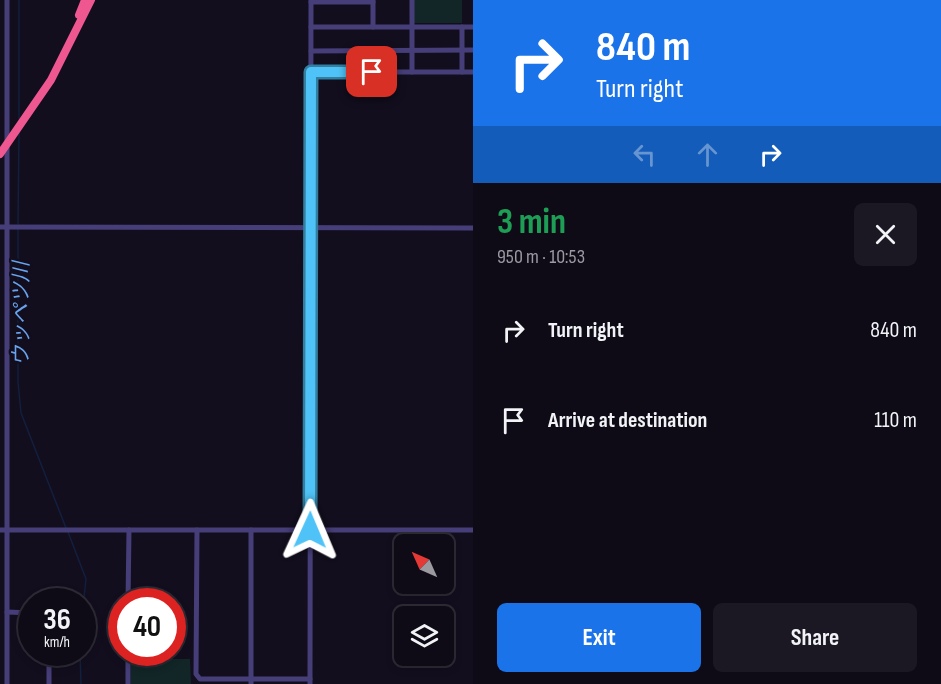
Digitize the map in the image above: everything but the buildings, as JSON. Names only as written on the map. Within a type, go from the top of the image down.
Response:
[{"type":"highway","points":[[51,80],[85,0]]},
{"type":"highway","points":[[0,154],[32,111],[51,80],[91,0]]},
{"type":"street","points":[[7,684],[7,612],[3,530],[10,227],[7,136],[8,0]]},
{"type":"street","points":[[412,0],[412,72]]},
{"type":"street","points":[[197,530],[196,674],[200,679],[310,682],[311,1],[373,1],[373,27]]},
{"type":"street","points":[[311,27],[473,27]]},
{"type":"street","points":[[462,27],[462,72]]},
{"type":"street","points":[[311,51],[473,50]]},
{"type":"street","points":[[311,72],[473,72]]},
{"type":"street","points":[[0,136],[7,136]]},
{"type":"street","points":[[0,227],[473,228]]},
{"type":"street","points":[[3,530],[473,530]]},
{"type":"street","points":[[128,588],[129,530]]},
{"type":"street","points":[[251,530],[251,682]]},
{"type":"street","points":[[7,612],[18,612]]},
{"type":"street","points":[[49,666],[49,684]]},
{"type":"street","points":[[128,666],[128,684]]},
{"type":"green space","points":[[414,0],[462,0],[462,23],[414,23]]},
{"type":"green space","points":[[186,659],[190,659],[191,684],[131,684],[131,666],[186,666]]},
{"type":"waterway","name":"ウッペツ川","points":[[19,0],[19,119]]},
{"type":"waterway","name":"ウッペツ川","points":[[18,224],[19,133]]},
{"type":"waterway","name":"ウッペツ川","points":[[18,229],[18,382],[21,413],[66,528]]},
{"type":"waterway","name":"ウッペツ川","points":[[68,532],[86,579],[85,588]]},
{"type":"waterway","name":"ウッペツ川","points":[[80,666],[81,684]]},
{"type":"route","points":[[310,530],[311,72],[372,72]]}]
